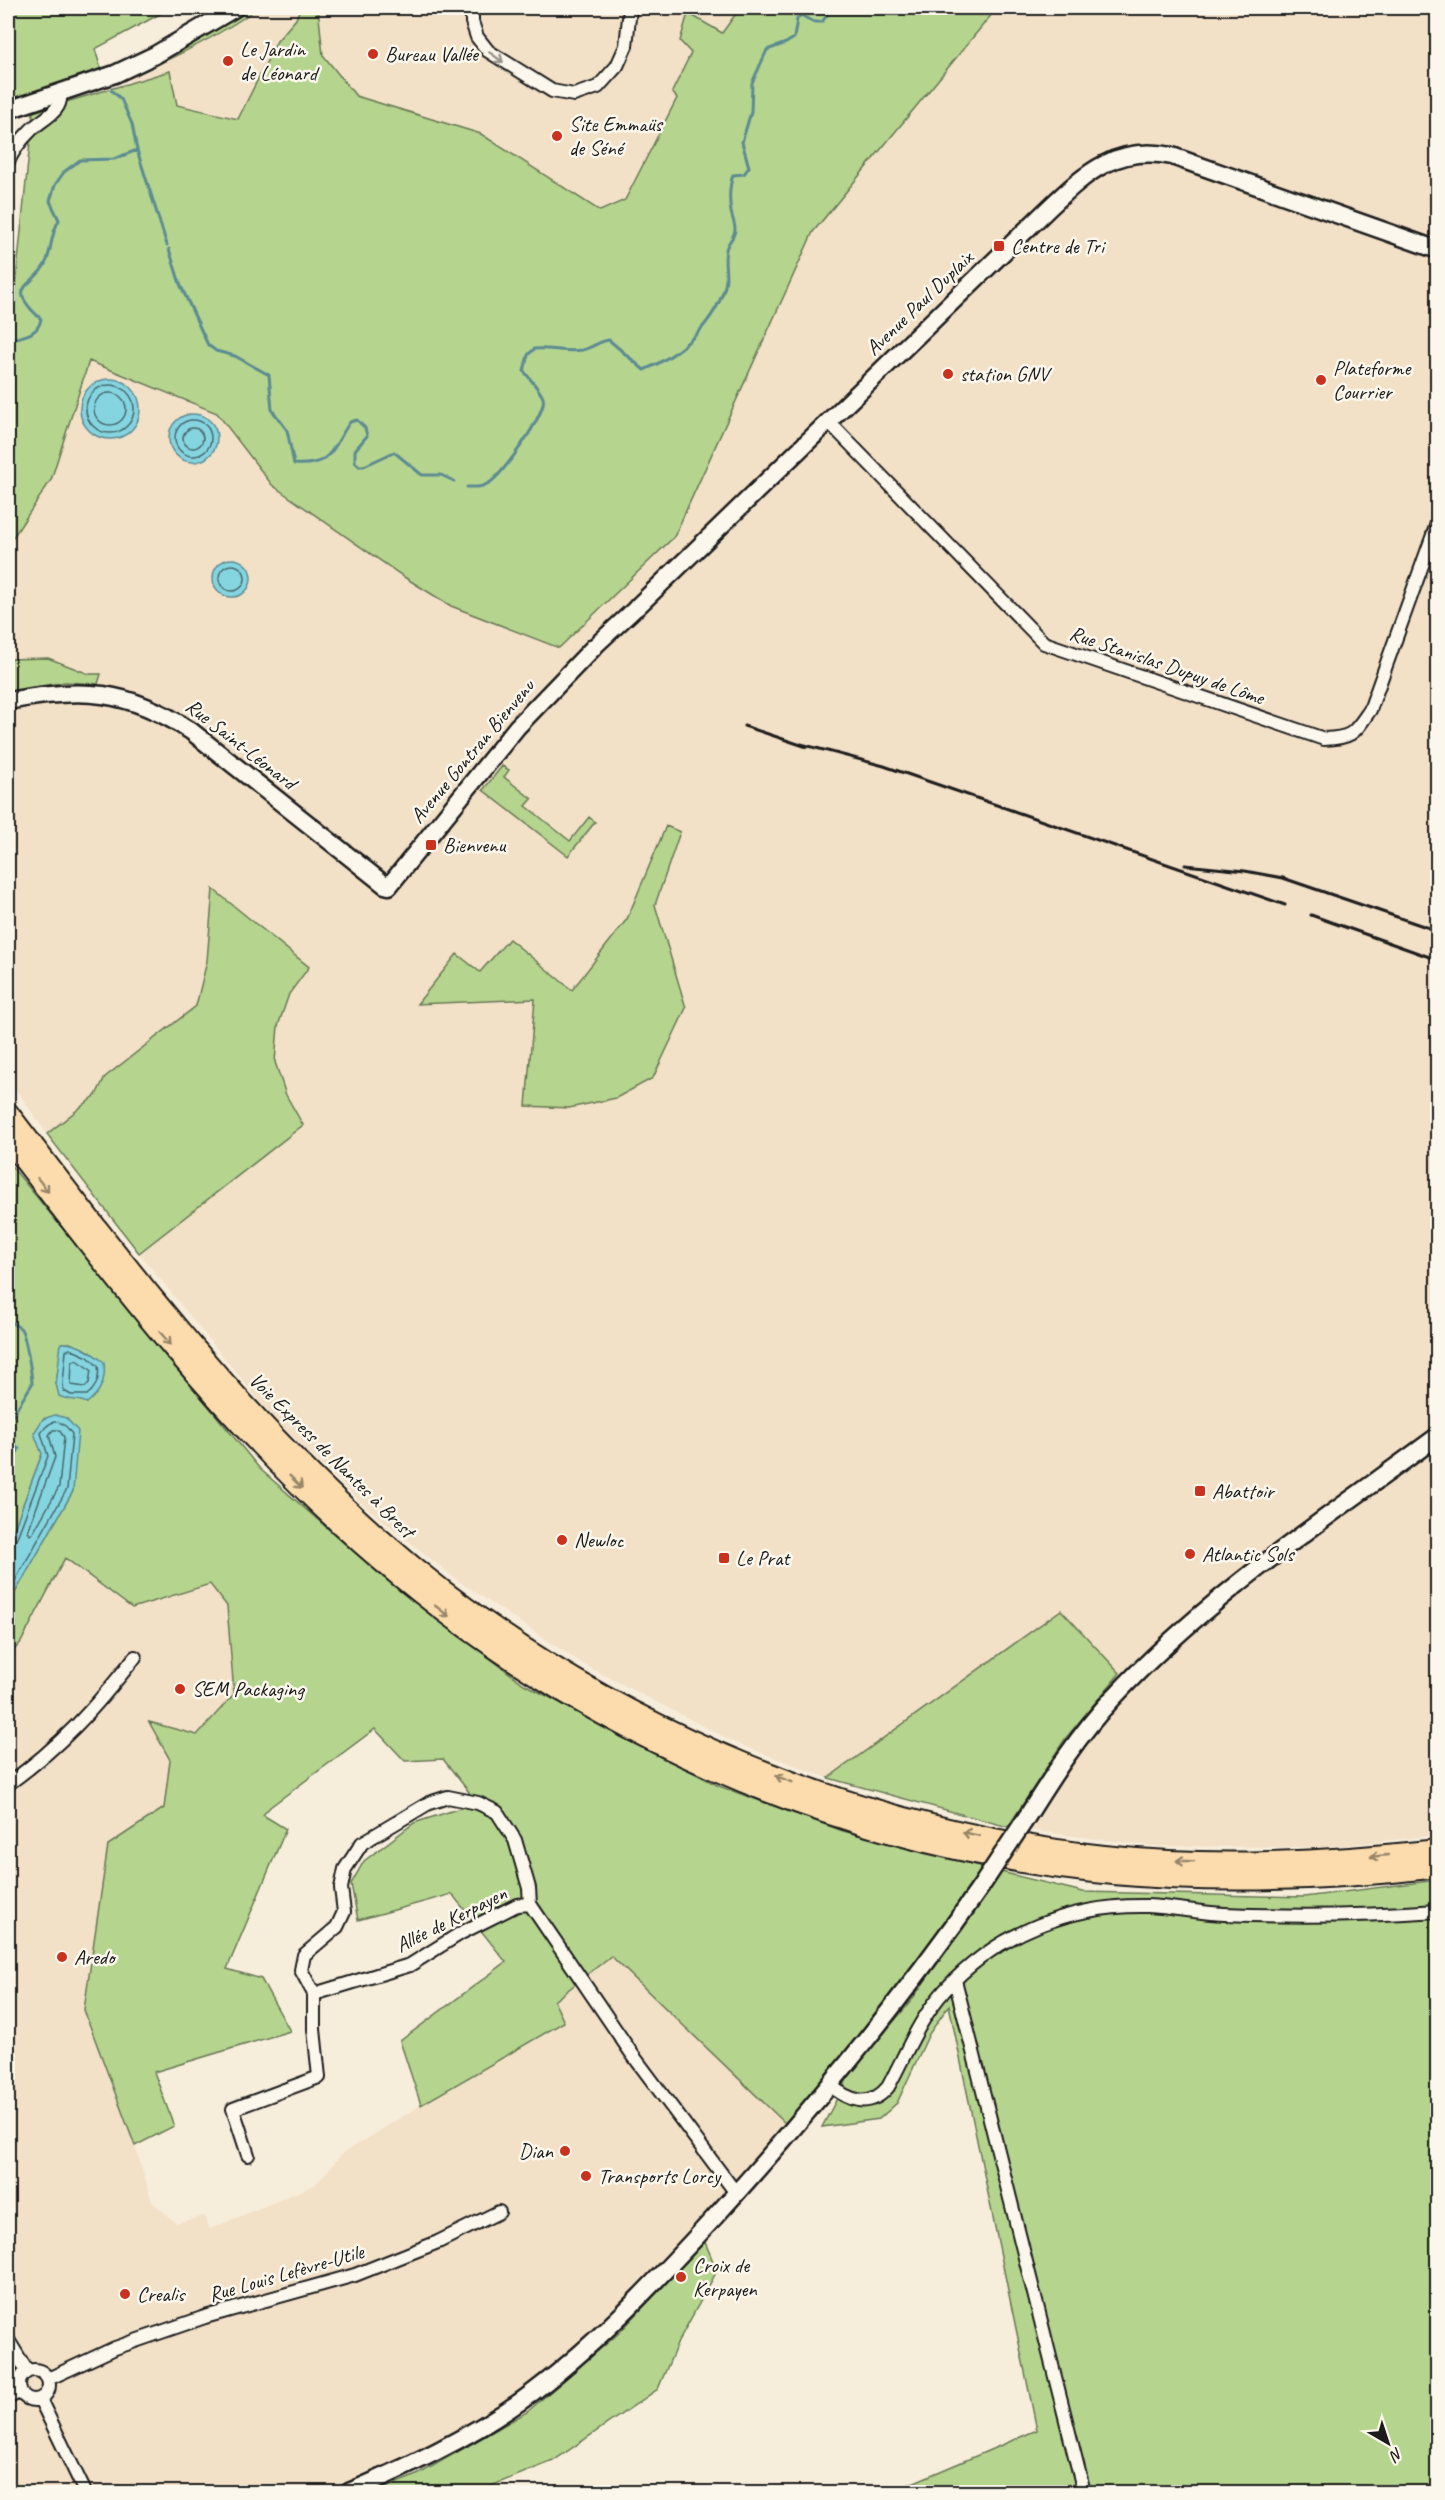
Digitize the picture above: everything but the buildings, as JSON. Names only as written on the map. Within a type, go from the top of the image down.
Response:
[{"type":"highway","name":"Voie Express de Nantes à Brest","points":[[8,1113],[194,1347],[266,1427],[336,1498],[408,1563],[459,1603],[539,1658],[635,1713],[715,1751],[817,1791],[910,1820],[1050,1849],[1160,1860],[1243,1862],[1332,1860],[1437,1850]]},
{"type":"highway","name":"Voie Express de Nantes à Brest","points":[[8,1139],[87,1242],[181,1356],[269,1454],[322,1507],[398,1575],[474,1634],[574,1699],[649,1739],[739,1779],[863,1824],[965,1850],[1038,1864],[1112,1874],[1248,1880],[1327,1877],[1437,1867]]},
{"type":"main road","points":[[8,110],[107,77],[155,55],[236,8]]},
{"type":"main road","name":"Avenue Paul Duplaix","points":[[637,607],[1081,177],[1101,164],[1121,157],[1144,154],[1172,156],[1437,250]]},
{"type":"main road","name":"Avenue Gontran Bienvenu","points":[[389,886],[516,727],[594,647]]},
{"type":"main road","name":"Rue Saint-Léonard","points":[[8,701],[46,694],[79,692],[117,697],[142,704],[167,716],[190,731],[389,886]]},
{"type":"main road","points":[[349,2493],[457,2442],[541,2385],[578,2355],[664,2272],[736,2193],[916,1978],[980,1887],[1052,1777],[1104,1708],[1172,1639],[1266,1563],[1437,1436]]},
{"type":"street","points":[[472,8],[472,22],[477,37],[488,51],[552,91],[574,95],[598,87],[617,66],[626,46],[630,8]]},
{"type":"street","points":[[8,162],[13,151],[31,129],[58,108],[61,100],[60,93]]},
{"type":"street","name":"Rue Stanislas Dupuy de Lôme","points":[[828,421],[1044,643],[1324,739],[1343,738],[1356,730],[1370,710],[1437,521]]},
{"type":"street","name":"Avenue Paul Duplaix","points":[[594,647],[637,607]]},
{"type":"street","points":[[8,1784],[62,1742],[96,1706],[135,1657]]},
{"type":"street","name":"Allée de Kerpayen","points":[[530,1904],[517,1905],[461,1933],[410,1965],[314,1994],[302,1970],[304,1955],[337,1927],[344,1912],[341,1888],[345,1869],[362,1844],[429,1803],[448,1797],[478,1803],[498,1812],[515,1840],[529,1888],[530,1904],[632,2054],[736,2193]]},
{"type":"street","points":[[829,2084],[846,2097],[862,2101],[871,2101],[881,2096],[925,2016],[955,1980],[983,1954],[1015,1934],[1058,1918],[1108,1908],[1148,1906],[1222,1914],[1398,1914],[1437,1911]]},
{"type":"street","points":[[955,1980],[1084,2493]]},
{"type":"street","points":[[248,2156],[233,2109],[319,2077],[314,2029],[314,1994]]},
{"type":"street","name":"Rue Louis Lefèvre-Utile","points":[[48,2379],[115,2348],[205,2317],[355,2275],[438,2242],[499,2212]]},
{"type":"street","points":[[8,2340],[27,2372]]},
{"type":"street","points":[[39,2371],[48,2379],[48,2391],[40,2399],[28,2399],[20,2391],[19,2380],[27,2372],[39,2371]]},
{"type":"street","points":[[8,2398],[20,2391]]},
{"type":"street","points":[[40,2399],[85,2493]]},
{"type":"shaded area","points":[[228,8],[300,8],[296,19],[277,41],[238,119],[177,105],[170,71],[129,84],[128,64]]},
{"type":"shaded area","points":[[318,8],[740,8],[722,33],[689,13],[691,53],[672,92],[677,97],[625,200],[600,211],[481,134],[356,96],[323,55]]},
{"type":"shaded area","points":[[997,8],[1427,8],[1437,11],[1437,1835],[1326,1847],[1151,1846],[1008,1827],[1065,1739],[1120,1673],[1061,1611],[828,1778],[734,1742],[583,1664],[460,1582],[365,1506],[274,1419],[139,1253],[303,1125],[286,1095],[275,1062],[278,1026],[289,994],[308,966],[214,889],[207,961],[196,1006],[105,1077],[96,1095],[47,1134],[8,1078],[8,691],[66,682],[98,684],[101,674],[89,674],[48,658],[8,659],[8,545],[51,480],[89,361],[217,413],[272,485],[674,537],[813,232]]},
{"type":"shaded area","points":[[65,1558],[132,1608],[210,1584],[227,1606],[234,1693],[197,1735],[150,1722],[170,1760],[164,1808],[108,1845],[84,2010],[135,2146],[152,2202],[176,2223],[204,2216],[210,2229],[315,2185],[341,2155],[421,2105],[564,2022],[554,2001],[611,1956],[786,2124],[695,2227],[599,2327],[521,2392],[443,2441],[329,2492],[8,2492],[8,1657],[21,1642]]},
{"type":"green space","points":[[8,8],[171,8],[95,49],[101,69],[8,100]]},
{"type":"green space","points":[[245,8],[258,8],[206,40],[152,67]]},
{"type":"green space","points":[[300,8],[318,8],[323,55],[356,96],[481,134],[600,211],[625,200],[677,98],[672,92],[691,53],[680,41],[688,13],[722,33],[740,8],[997,8],[813,232],[674,537],[559,648],[451,606],[404,577],[272,485],[217,413],[89,361],[51,480],[8,545],[8,302],[14,301],[33,112],[170,71],[177,105],[238,119],[277,41],[296,19]]},
{"type":"green space","points":[[48,658],[89,674],[101,674],[98,684],[66,682],[8,691],[8,659]]},
{"type":"green space","points":[[502,766],[509,770],[504,777],[532,799],[526,806],[570,841],[589,817],[595,822],[568,856],[483,790]]},
{"type":"green space","points":[[666,826],[680,832],[655,905],[686,1008],[653,1078],[616,1098],[569,1108],[526,1106],[535,999],[417,1004],[457,954],[480,972],[509,939],[572,990],[627,919]]},
{"type":"green space","points":[[213,889],[309,967],[289,994],[278,1026],[275,1062],[286,1095],[303,1125],[139,1253],[47,1134],[96,1095],[105,1077],[196,1006],[207,961]]},
{"type":"green space","points":[[8,1162],[260,1469],[384,1578],[524,1684],[719,1786],[843,1831],[984,1867],[952,1919],[786,2124],[611,1956],[554,2001],[564,2022],[421,2105],[400,2041],[506,1962],[452,1894],[358,1920],[351,1884],[364,1861],[414,1823],[464,1807],[469,1792],[443,1759],[405,1761],[375,1729],[270,1807],[263,1815],[286,1829],[227,1969],[261,1979],[290,2031],[154,2072],[174,2126],[135,2146],[84,2010],[108,1845],[164,1808],[170,1760],[149,1722],[197,1735],[234,1694],[227,1606],[210,1584],[132,1608],[65,1558],[21,1642],[8,1657],[8,1605],[73,1491],[42,1454],[8,1545]],"holes":[[[62,1343],[70,1343],[91,1352],[87,1403],[56,1384]]]},
{"type":"green space","points":[[1061,1610],[1120,1673],[1065,1739],[1008,1827],[828,1778]]},
{"type":"green space","points":[[1001,1872],[1083,1892],[1304,1897],[1437,1880],[1437,2492],[891,2492],[1037,2430],[949,2005],[929,2034],[897,2103],[879,2119],[822,2127],[850,2074],[911,2001]]},
{"type":"green space","points":[[705,2242],[717,2271],[678,2342],[658,2389],[553,2461],[476,2492],[375,2492],[419,2474],[527,2412],[619,2333]]},
{"type":"water","points":[[110,379],[131,388],[140,409],[131,430],[110,439],[89,430],[80,409],[89,388]]},
{"type":"water","points":[[188,414],[198,414],[210,421],[217,433],[217,443],[210,455],[198,462],[188,462],[173,451],[169,443],[169,433],[180,418]]},
{"type":"water","points":[[232,559],[245,565],[251,578],[245,591],[232,597],[219,591],[213,578],[219,565]]},
{"type":"water","points":[[61,1343],[78,1346],[104,1362],[101,1385],[87,1403],[59,1396],[56,1384]]},
{"type":"water","points":[[55,1415],[66,1418],[78,1431],[73,1491],[8,1605],[8,1545],[42,1454],[34,1433],[43,1419]]},
{"type":"waterway","points":[[467,487],[483,486],[496,478],[539,416],[543,398],[524,371],[528,355],[534,349],[582,350],[609,340],[644,370],[670,356],[694,337],[704,325],[713,313],[725,286],[726,250],[735,229],[730,203],[733,175],[744,174],[749,167],[742,142],[751,112],[752,83],[767,50],[794,38],[797,19],[801,15],[813,22],[822,22],[832,8]]},
{"type":"waterway","points":[[111,90],[121,99],[132,124],[137,150],[167,245]]},
{"type":"waterway","points":[[8,340],[33,332],[37,329],[41,319],[29,307],[23,292],[25,286],[42,269],[49,255],[54,230],[59,220],[50,201],[55,185],[64,172],[80,160],[114,159],[137,150]]},
{"type":"waterway","points":[[169,249],[180,284],[208,345],[216,351],[235,356],[269,375],[272,410],[287,430],[294,464],[307,464],[324,459],[330,454],[350,422],[357,420],[365,428],[367,436],[355,450],[355,462],[359,466],[364,466],[394,452],[422,475],[441,475],[454,481]]},
{"type":"waterway","points":[[8,1320],[22,1331],[32,1384],[8,1423]]},
{"type":"waterway","points":[[8,1442],[19,1449],[8,1468]]},
{"type":"railway","points":[[744,726],[807,747]]},
{"type":"railway","points":[[801,744],[884,766],[1285,905]]},
{"type":"railway","points":[[1185,865],[1245,871],[1283,878],[1438,931]]},
{"type":"railway","points":[[1311,915],[1438,960]]},
{"type":"place","name":"Bureau Vallée","points":[[373,54]]},
{"type":"place","name":"Le Jardin de Léonard","points":[[228,61]]},
{"type":"place","name":"Site Emmaüs de Séné","points":[[557,136]]},
{"type":"place","name":"Centre de Tri","points":[[999,246]]},
{"type":"place","name":"station GNV","points":[[948,374]]},
{"type":"place","name":"Plateforme Courrier","points":[[1321,380]]},
{"type":"place","name":"Bienvenu","points":[[431,845]]},
{"type":"place","name":"Abattoir","points":[[1200,1491]]},
{"type":"place","name":"Newloc","points":[[562,1540]]},
{"type":"place","name":"Atlantic Sols","points":[[1190,1554]]},
{"type":"place","name":"Le Prat","points":[[724,1558]]},
{"type":"place","name":"SEM Packaging","points":[[180,1689]]},
{"type":"place","name":"Aredo","points":[[62,1957]]},
{"type":"place","name":"Dian","points":[[565,2151]]},
{"type":"place","name":"Transports Lorcy","points":[[586,2176]]},
{"type":"place","name":"Croix de Kerpayen","points":[[681,2277]]},
{"type":"place","name":"Crealis","points":[[125,2294]]}]
